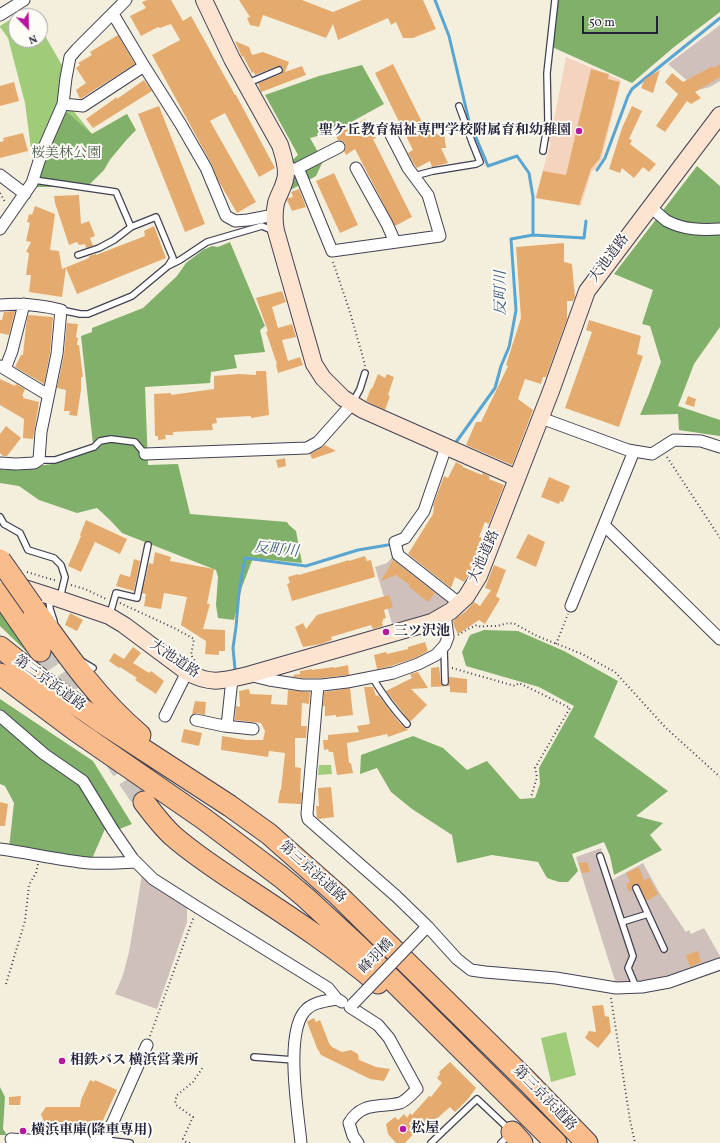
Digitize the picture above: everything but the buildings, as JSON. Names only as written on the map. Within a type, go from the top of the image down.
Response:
[{"type":"highway","points":[[0,560],[47,600],[91,686],[113,711],[153,745],[271,831],[309,869]]},
{"type":"highway","points":[[1,590],[40,652]]},
{"type":"highway","name":"第三京浜道路","points":[[0,647],[44,682],[101,722],[230,806],[269,834],[338,895],[527,1081],[587,1143]]},
{"type":"highway","name":"第三京浜道路","points":[[0,674],[75,730],[204,819],[305,897],[358,946],[556,1143]]},
{"type":"highway","points":[[144,802],[156,818],[173,836],[194,853],[345,956],[478,1066]]},
{"type":"street","points":[[0,15],[24,0]]},
{"type":"street","points":[[0,229],[26,194],[34,180],[42,152],[64,104],[66,78],[70,57],[126,0]]},
{"type":"street","points":[[204,0],[232,59],[280,146],[284,159],[292,170],[332,251],[440,236],[428,195],[408,168],[390,133]]},
{"type":"street","points":[[113,14],[206,168],[226,216],[235,221],[274,215]]},
{"type":"street","points":[[64,104],[83,106],[144,66]]},
{"type":"street","name":"大池道路","points":[[1,590],[109,616],[124,625],[195,677],[203,680],[217,681],[240,677],[432,622],[445,614],[466,597],[480,576],[587,291],[720,115]]},
{"type":"street","points":[[339,147],[292,170],[282,189],[274,215],[276,231],[314,364],[323,378],[343,398],[362,410],[517,478]]},
{"type":"street","points":[[356,168],[387,224],[395,242]]},
{"type":"street","points":[[0,175],[26,194]]},
{"type":"street","points":[[650,207],[666,220],[682,227],[699,230],[720,229]]},
{"type":"street","points":[[0,305],[12,303],[43,305],[61,310],[57,354],[40,438],[39,460],[34,463],[0,463]]},
{"type":"street","points":[[24,304],[12,351],[3,368],[48,396]]},
{"type":"street","points":[[145,454],[308,448],[318,442],[352,404]]},
{"type":"street","points":[[540,418],[628,450],[652,454],[674,440],[701,441],[720,447]]},
{"type":"street","points":[[446,447],[424,511],[405,538],[395,542],[398,555],[459,603]]},
{"type":"street","points":[[571,606],[634,451]]},
{"type":"street","points":[[604,525],[720,639]]},
{"type":"street","points":[[227,726],[240,677],[302,685],[318,685],[346,682],[393,673],[418,664],[436,655],[446,644],[448,637],[445,614]]},
{"type":"street","points":[[165,716],[187,672]]},
{"type":"street","points":[[318,685],[307,814],[308,819],[396,896],[426,929],[457,959],[471,970],[556,978],[616,988],[642,987],[669,982],[720,964]]},
{"type":"street","points":[[0,716],[44,754],[83,781],[113,830],[136,862],[154,879],[328,988],[337,999],[352,1005],[378,1025],[389,1038],[418,1089],[401,1102],[363,1109],[354,1115],[349,1123],[353,1136],[358,1143]]},
{"type":"street","points":[[196,720],[253,729]]},
{"type":"street","points":[[0,849],[63,860],[91,863],[136,862]]},
{"type":"street","name":"峰羽橋","points":[[352,1005],[426,929]]},
{"type":"street","points":[[301,1143],[294,1060],[294,1039],[298,1022],[305,1011],[319,1002],[337,999]]},
{"type":"street","points":[[11,1139],[27,1142],[105,1140],[147,1045]]},
{"type":"lane","points":[[543,151],[548,120],[547,73],[555,0]]},
{"type":"lane","points":[[246,84],[279,70]]},
{"type":"lane","points":[[414,176],[480,162],[459,106]]},
{"type":"lane","points":[[34,180],[116,192],[131,227]]},
{"type":"lane","points":[[78,255],[99,248],[114,240],[131,227],[156,217],[173,258],[168,266]]},
{"type":"lane","points":[[61,310],[88,314],[132,296],[168,266],[207,242],[262,226],[276,231]]},
{"type":"lane","points":[[352,404],[360,389],[365,373]]},
{"type":"lane","points":[[39,460],[55,460],[94,447],[100,441],[110,440],[135,442],[145,454]]},
{"type":"lane","points":[[0,517],[4,524],[20,533],[28,550],[54,558],[61,565],[65,577],[47,600],[55,624]]},
{"type":"lane","points":[[109,616],[116,593],[137,598],[148,545]]},
{"type":"lane","points":[[57,631],[60,639],[76,658],[93,668]]},
{"type":"lane","points":[[445,682],[446,644]]},
{"type":"lane","points":[[372,677],[394,710],[407,724]]},
{"type":"lane","points":[[600,856],[633,956],[628,968],[636,987]]},
{"type":"lane","points":[[636,888],[664,949]]},
{"type":"lane","points":[[622,922],[648,914]]},
{"type":"lane","points":[[254,1057],[294,1060]]},
{"type":"lane","points":[[431,1143],[477,1099],[512,1140]]},
{"type":"lane","points":[[105,1140],[130,1143]]},
{"type":"path","points":[[332,251],[332,259],[349,309],[364,361],[365,373]]},
{"type":"path","points":[[661,448],[720,538]]},
{"type":"path","points":[[556,644],[571,606]]},
{"type":"path","points":[[446,644],[468,629],[477,625],[481,627],[497,626],[509,623],[515,624],[537,636],[582,654],[615,672],[666,728],[720,777]]},
{"type":"path","points":[[445,666],[515,686],[519,684],[570,708],[535,768],[537,777],[531,797]]},
{"type":"path","points":[[6,984],[25,921],[29,885],[36,873],[41,855]]},
{"type":"path","points":[[147,1045],[197,907]]},
{"type":"path","points":[[610,987],[630,1120],[635,1143]]},
{"type":"path","points":[[190,1143],[183,1139],[193,1117],[176,1105],[177,1095],[193,1082],[203,1067]]},
{"type":"shaded area","points":[[720,25],[720,81],[710,87],[698,90],[668,64]]},
{"type":"shaded area","name":"聖ケ丘教育福祉専門学校附属育和幼稚園","points":[[566,57],[621,80],[602,158],[594,171],[592,170],[581,206],[535,198],[551,142],[548,141],[551,121],[554,120]]},
{"type":"shaded area","points":[[393,556],[449,600],[436,612],[393,627],[375,567],[387,563]]},
{"type":"shaded area","points":[[601,848],[612,880],[643,863],[659,892],[686,932],[689,930],[691,934],[704,928],[720,956],[720,960],[667,980],[616,984],[576,857]]},
{"type":"shaded area","points":[[142,875],[187,908],[187,922],[157,1009],[115,994],[123,975],[129,952]]},
{"type":"green space","points":[[557,0],[720,0],[720,12],[674,47],[632,83],[552,47]]},
{"type":"green space","name":"桜美林公園","points":[[8,21],[8,38],[0,27]]},
{"type":"green space","name":"桜美林公園","points":[[48,41],[63,67],[60,94],[92,134],[127,114],[135,130],[87,187],[36,187],[25,103],[11,48],[48,48]]},
{"type":"green space","points":[[362,65],[384,104],[333,132],[310,138],[323,161],[316,176],[287,192],[289,163],[298,155],[265,95],[319,76]]},
{"type":"green space","points":[[61,112],[68,113],[92,134],[127,114],[136,130],[111,158],[104,170],[87,187],[36,187],[45,145]]},
{"type":"green space","points":[[697,166],[720,186],[720,327],[694,364],[678,406],[720,420],[720,436],[679,430],[678,414],[640,415],[661,362],[650,326],[642,324],[653,290],[614,274]]},
{"type":"green space","points":[[230,242],[265,326],[260,330],[265,352],[234,355],[237,368],[211,372],[210,383],[145,387],[148,465],[178,464],[190,514],[287,522],[296,531],[302,563],[253,558],[242,587],[234,620],[218,618],[216,605],[218,577],[216,570],[122,533],[97,508],[77,513],[39,500],[19,486],[0,483],[0,468],[3,470],[58,463],[93,451],[103,444],[112,442],[109,436],[101,438],[93,444],[81,336],[92,332],[92,328],[143,308],[177,276],[186,263],[203,250],[212,246],[218,247]]},
{"type":"green space","points":[[0,606],[33,658],[0,626]]},
{"type":"green space","points":[[484,630],[518,631],[564,651],[618,681],[594,737],[668,791],[636,816],[663,823],[650,835],[662,850],[614,875],[610,856],[604,842],[572,854],[578,871],[568,882],[559,882],[547,878],[538,862],[492,855],[457,863],[452,835],[412,809],[391,792],[377,768],[360,774],[361,755],[413,736],[443,748],[467,770],[487,761],[520,799],[535,798],[540,784],[539,768],[574,706],[539,687],[466,666],[462,652],[470,635]]},
{"type":"green space","points":[[0,699],[93,761],[132,824],[117,830],[108,822],[91,861],[9,848],[14,803],[5,786],[0,784]]},
{"type":"green space","points":[[319,765],[331,765],[332,774],[318,775]]},
{"type":"green space","points":[[566,1032],[576,1075],[551,1082],[541,1038]]},
{"type":"green space","points":[[0,1087],[5,1097],[3,1129],[7,1135],[0,1135]]},
{"type":"waterway","points":[[435,0],[449,36],[469,121],[488,166],[517,156],[529,173],[533,197],[533,235]]},
{"type":"waterway","name":"反町川","points":[[597,170],[605,158],[632,89],[720,18]]},
{"type":"waterway","name":"反町川","points":[[454,445],[495,388],[501,366],[509,347],[516,310],[511,239],[533,235],[584,238],[586,221]]},
{"type":"waterway","name":"反町川","points":[[235,669],[233,648],[239,592],[245,558],[306,566],[358,550],[388,545]]},
{"type":"tunnel","points":[[40,651],[144,802]]},
{"type":"place","name":"聖ケ丘教育福祉専門学校附属育和幼稚園","points":[[579,131]]},
{"type":"place","name":"三ツ沢池","points":[[386,632]]},
{"type":"place","name":"相鉄バス 横浜営業所","points":[[62,1061]]},
{"type":"place","name":"松屋","points":[[403,1129]]},
{"type":"place","name":"横浜車庫(降車専用)","points":[[23,1131]]}]
